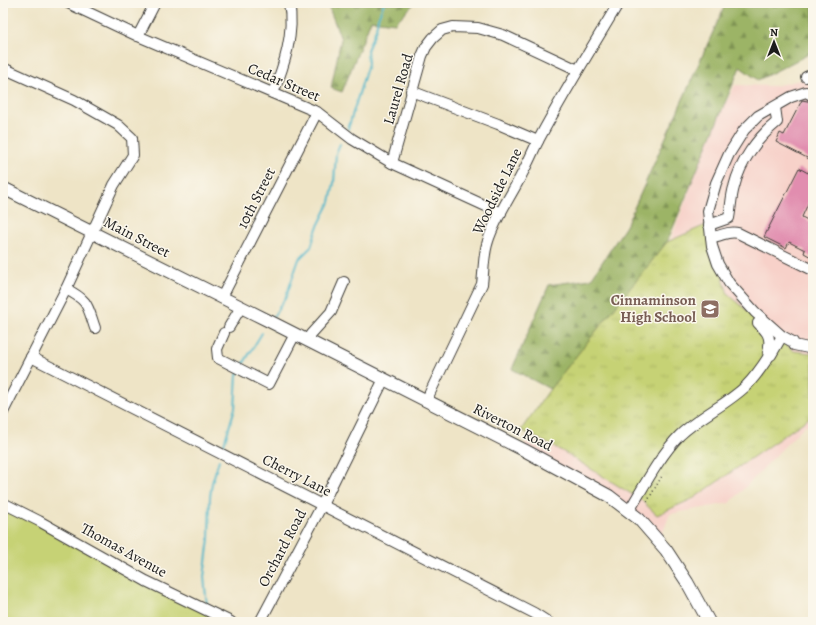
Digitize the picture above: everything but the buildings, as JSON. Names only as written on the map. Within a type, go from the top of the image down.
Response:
[{"type":"main road","name":"Main Street","points":[[3,188],[257,315]]},
{"type":"main road","name":"Riverton Road","points":[[257,315],[603,492],[639,520],[666,550],[709,622]]},
{"type":"street","name":"Cedar Street","points":[[68,3],[138,36],[317,112],[352,139],[392,163],[501,213]]},
{"type":"street","points":[[138,36],[155,3]]},
{"type":"street","points":[[273,93],[279,79],[289,38],[291,19],[289,3]]},
{"type":"street","name":"Woodside Lane","points":[[426,401],[482,284],[484,273],[483,256],[488,240],[501,213],[538,141],[578,70],[618,4]]},
{"type":"street","name":"Laurel Road","points":[[392,163],[422,56],[426,47],[442,30],[453,27],[478,28],[503,35],[578,70]]},
{"type":"street","points":[[3,68],[74,100],[118,125],[132,138],[133,155],[114,185],[66,289],[3,412]]},
{"type":"street","points":[[411,91],[538,141]]},
{"type":"street","points":[[770,355],[767,352],[770,341],[767,331],[749,316],[737,302],[729,283],[718,264],[711,237],[708,211],[716,183],[728,154],[744,130],[758,116],[791,97],[806,92],[813,96]]},
{"type":"street","points":[[709,225],[729,218],[734,187],[739,173],[750,152],[768,129],[777,122],[775,107]]},
{"type":"street","name":"10th Street","points":[[222,298],[317,112]]},
{"type":"street","points":[[711,237],[717,237],[729,232],[738,233],[813,270]]},
{"type":"street","points":[[308,341],[312,334],[331,312],[344,282]]},
{"type":"street","points":[[729,283],[755,312],[794,345]]},
{"type":"street","points":[[66,289],[78,295],[86,303],[95,328]]},
{"type":"street","points":[[240,307],[217,349],[218,358],[240,370],[269,384],[295,334]]},
{"type":"street","points":[[629,511],[675,440],[731,398],[756,376],[770,355],[780,334]]},
{"type":"street","points":[[770,355],[784,346],[794,345],[813,349]]},
{"type":"street","name":"Cherry Lane","points":[[31,357],[534,613],[548,622]]},
{"type":"street","name":"Orchard Road","points":[[260,622],[322,505],[384,379]]},
{"type":"street","name":"Thomas Avenue","points":[[3,503],[39,520],[146,581],[231,622]]},
{"type":"path","points":[[647,502],[662,476]]},
{"type":"shaded area","name":"Cinnaminson High School","points":[[813,76],[813,427],[805,425],[730,503],[670,514],[659,542],[639,519],[524,450],[528,431],[615,300],[643,283],[668,247],[691,187],[696,165],[735,85],[774,86]]},
{"type":"green space","points":[[329,3],[415,3],[395,23],[371,20],[342,92],[331,88],[341,39],[328,5]]},
{"type":"green space","points":[[726,3],[813,3],[813,52],[758,80],[740,67],[667,242],[550,389],[512,369],[549,285],[591,279],[626,226]]},
{"type":"green space","points":[[706,225],[728,294],[794,351],[813,353],[813,420],[809,418],[694,498],[657,515],[641,500],[562,451],[521,430],[550,389],[667,242]]},
{"type":"green space","points":[[3,504],[233,622],[3,622]]},
{"type":"waterway","points":[[348,129],[368,64],[367,50],[376,29],[378,18],[384,3]]},
{"type":"waterway","points":[[273,317],[286,297],[299,259],[311,247],[317,228],[330,202],[334,183],[336,153],[340,144]]},
{"type":"waterway","points":[[242,366],[262,333]]},
{"type":"waterway","points":[[223,447],[235,408],[237,375],[239,371]]},
{"type":"waterway","points":[[207,606],[204,577],[209,539],[210,497],[212,483],[219,460]]},
{"type":"place","name":"Cinnaminson High School","points":[[710,309]]}]
